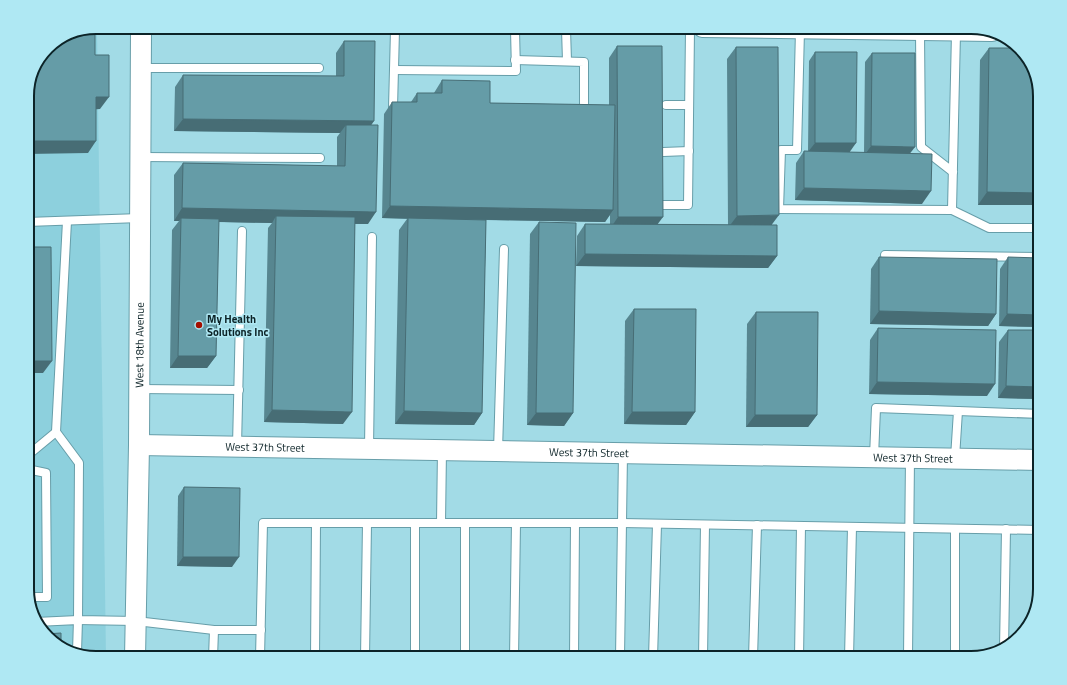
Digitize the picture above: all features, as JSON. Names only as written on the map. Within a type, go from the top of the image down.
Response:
[{"type":"street","name":"West 18th Avenue","points":[[135,651],[139,445],[141,34]]},
{"type":"street","name":"West 37th Street","points":[[139,445],[1033,460]]},
{"type":"lane","points":[[393,108],[395,34]]},
{"type":"lane","points":[[394,70],[516,71],[515,34]]},
{"type":"lane","points":[[566,34],[567,61]]},
{"type":"lane","points":[[661,205],[688,205],[690,34]]},
{"type":"lane","points":[[800,34],[797,150],[781,150],[779,209],[952,210],[989,228],[1033,228]]},
{"type":"lane","points":[[920,34],[921,147],[953,172]]},
{"type":"lane","points":[[952,210],[956,34]]},
{"type":"lane","points":[[515,60],[584,62],[584,107]]},
{"type":"lane","points":[[141,68],[319,68]]},
{"type":"lane","points":[[666,105],[689,104]]},
{"type":"lane","points":[[664,152],[689,151]]},
{"type":"lane","points":[[140,157],[320,158]]},
{"type":"lane","points":[[34,222],[140,218]]},
{"type":"lane","points":[[67,221],[56,432],[79,462],[77,648]]},
{"type":"lane","points":[[237,447],[242,231]]},
{"type":"lane","points":[[369,449],[372,237]]},
{"type":"lane","points":[[498,451],[504,249]]},
{"type":"lane","points":[[886,255],[1033,257]]},
{"type":"lane","points":[[139,389],[239,390]]},
{"type":"lane","points":[[874,458],[876,408],[1033,414]]},
{"type":"lane","points":[[955,459],[958,411]]},
{"type":"lane","points":[[34,450],[56,432]]},
{"type":"lane","points":[[441,523],[442,450]]},
{"type":"lane","points":[[620,651],[623,454]]},
{"type":"lane","points":[[908,651],[910,458]]},
{"type":"lane","points":[[34,470],[46,473],[47,597],[35,597]]},
{"type":"lane","points":[[260,651],[263,523],[622,523],[1033,530]]},
{"type":"lane","points":[[315,651],[316,523]]},
{"type":"lane","points":[[365,651],[368,523]]},
{"type":"lane","points":[[415,651],[416,523]]},
{"type":"lane","points":[[465,523],[465,651]]},
{"type":"lane","points":[[514,651],[516,523]]},
{"type":"lane","points":[[574,651],[575,523]]},
{"type":"lane","points":[[653,651],[657,524]]},
{"type":"lane","points":[[703,651],[705,525]]},
{"type":"lane","points":[[753,651],[757,525]]},
{"type":"lane","points":[[799,651],[801,526]]},
{"type":"lane","points":[[849,651],[852,527]]},
{"type":"lane","points":[[955,528],[955,651]]},
{"type":"lane","points":[[1004,642],[1006,529]]},
{"type":"lane","points":[[43,622],[78,620],[136,621],[214,630],[261,630]]},
{"type":"lane","points":[[213,651],[214,630]]},
{"type":"shaded area","points":[[97,34],[106,651],[84,650],[61,641],[52,633],[42,620],[36,605],[34,593],[34,92],[37,78],[60,45],[84,35]]},
{"type":"building","points":[[95,34],[95,55],[109,55],[109,97],[96,97],[96,141],[34,141],[34,92],[40,68],[55,49],[65,42],[84,35]]},
{"type":"building","points":[[344,41],[375,41],[374,121],[183,119],[183,75],[344,76]]},
{"type":"building","points":[[617,46],[662,46],[663,217],[618,217]]},
{"type":"building","points":[[736,47],[778,47],[779,215],[737,216]]},
{"type":"building","points":[[989,48],[1010,48],[1025,65],[1031,80],[1033,96],[1033,193],[987,192]]},
{"type":"building","points":[[815,52],[857,52],[856,143],[815,143]]},
{"type":"building","points":[[872,53],[915,53],[915,147],[871,146]]},
{"type":"building","points":[[442,80],[490,81],[490,103],[615,105],[613,210],[390,206],[392,102],[417,102],[417,93],[442,93]]},
{"type":"building","points":[[346,125],[378,125],[376,212],[182,208],[183,163],[345,166]]},
{"type":"building","points":[[804,151],[932,154],[931,191],[804,188]]},
{"type":"building","points":[[276,216],[355,217],[352,412],[272,410]]},
{"type":"building","points":[[181,218],[219,219],[216,356],[178,356]]},
{"type":"building","points":[[408,218],[486,220],[482,413],[404,411]]},
{"type":"building","points":[[539,222],[576,223],[573,413],[536,413]]},
{"type":"building","points":[[585,224],[777,225],[777,256],[585,254]]},
{"type":"building","points":[[34,247],[51,247],[52,361],[34,361]]},
{"type":"building","points":[[879,257],[997,259],[996,314],[879,311]]},
{"type":"building","points":[[1008,257],[1033,258],[1033,315],[1007,314]]},
{"type":"building","points":[[634,309],[696,309],[695,412],[632,412]]},
{"type":"building","points":[[756,312],[818,312],[817,415],[755,415]]},
{"type":"building","points":[[878,328],[996,330],[995,384],[877,382]]},
{"type":"building","points":[[1008,330],[1033,330],[1033,387],[1006,386]]},
{"type":"building","points":[[184,487],[240,488],[239,557],[183,557]]},
{"type":"building","points":[[61,633],[61,641],[53,634]]},
{"type":"place","name":"My Health Solutions Inc","points":[[199,325]]}]
